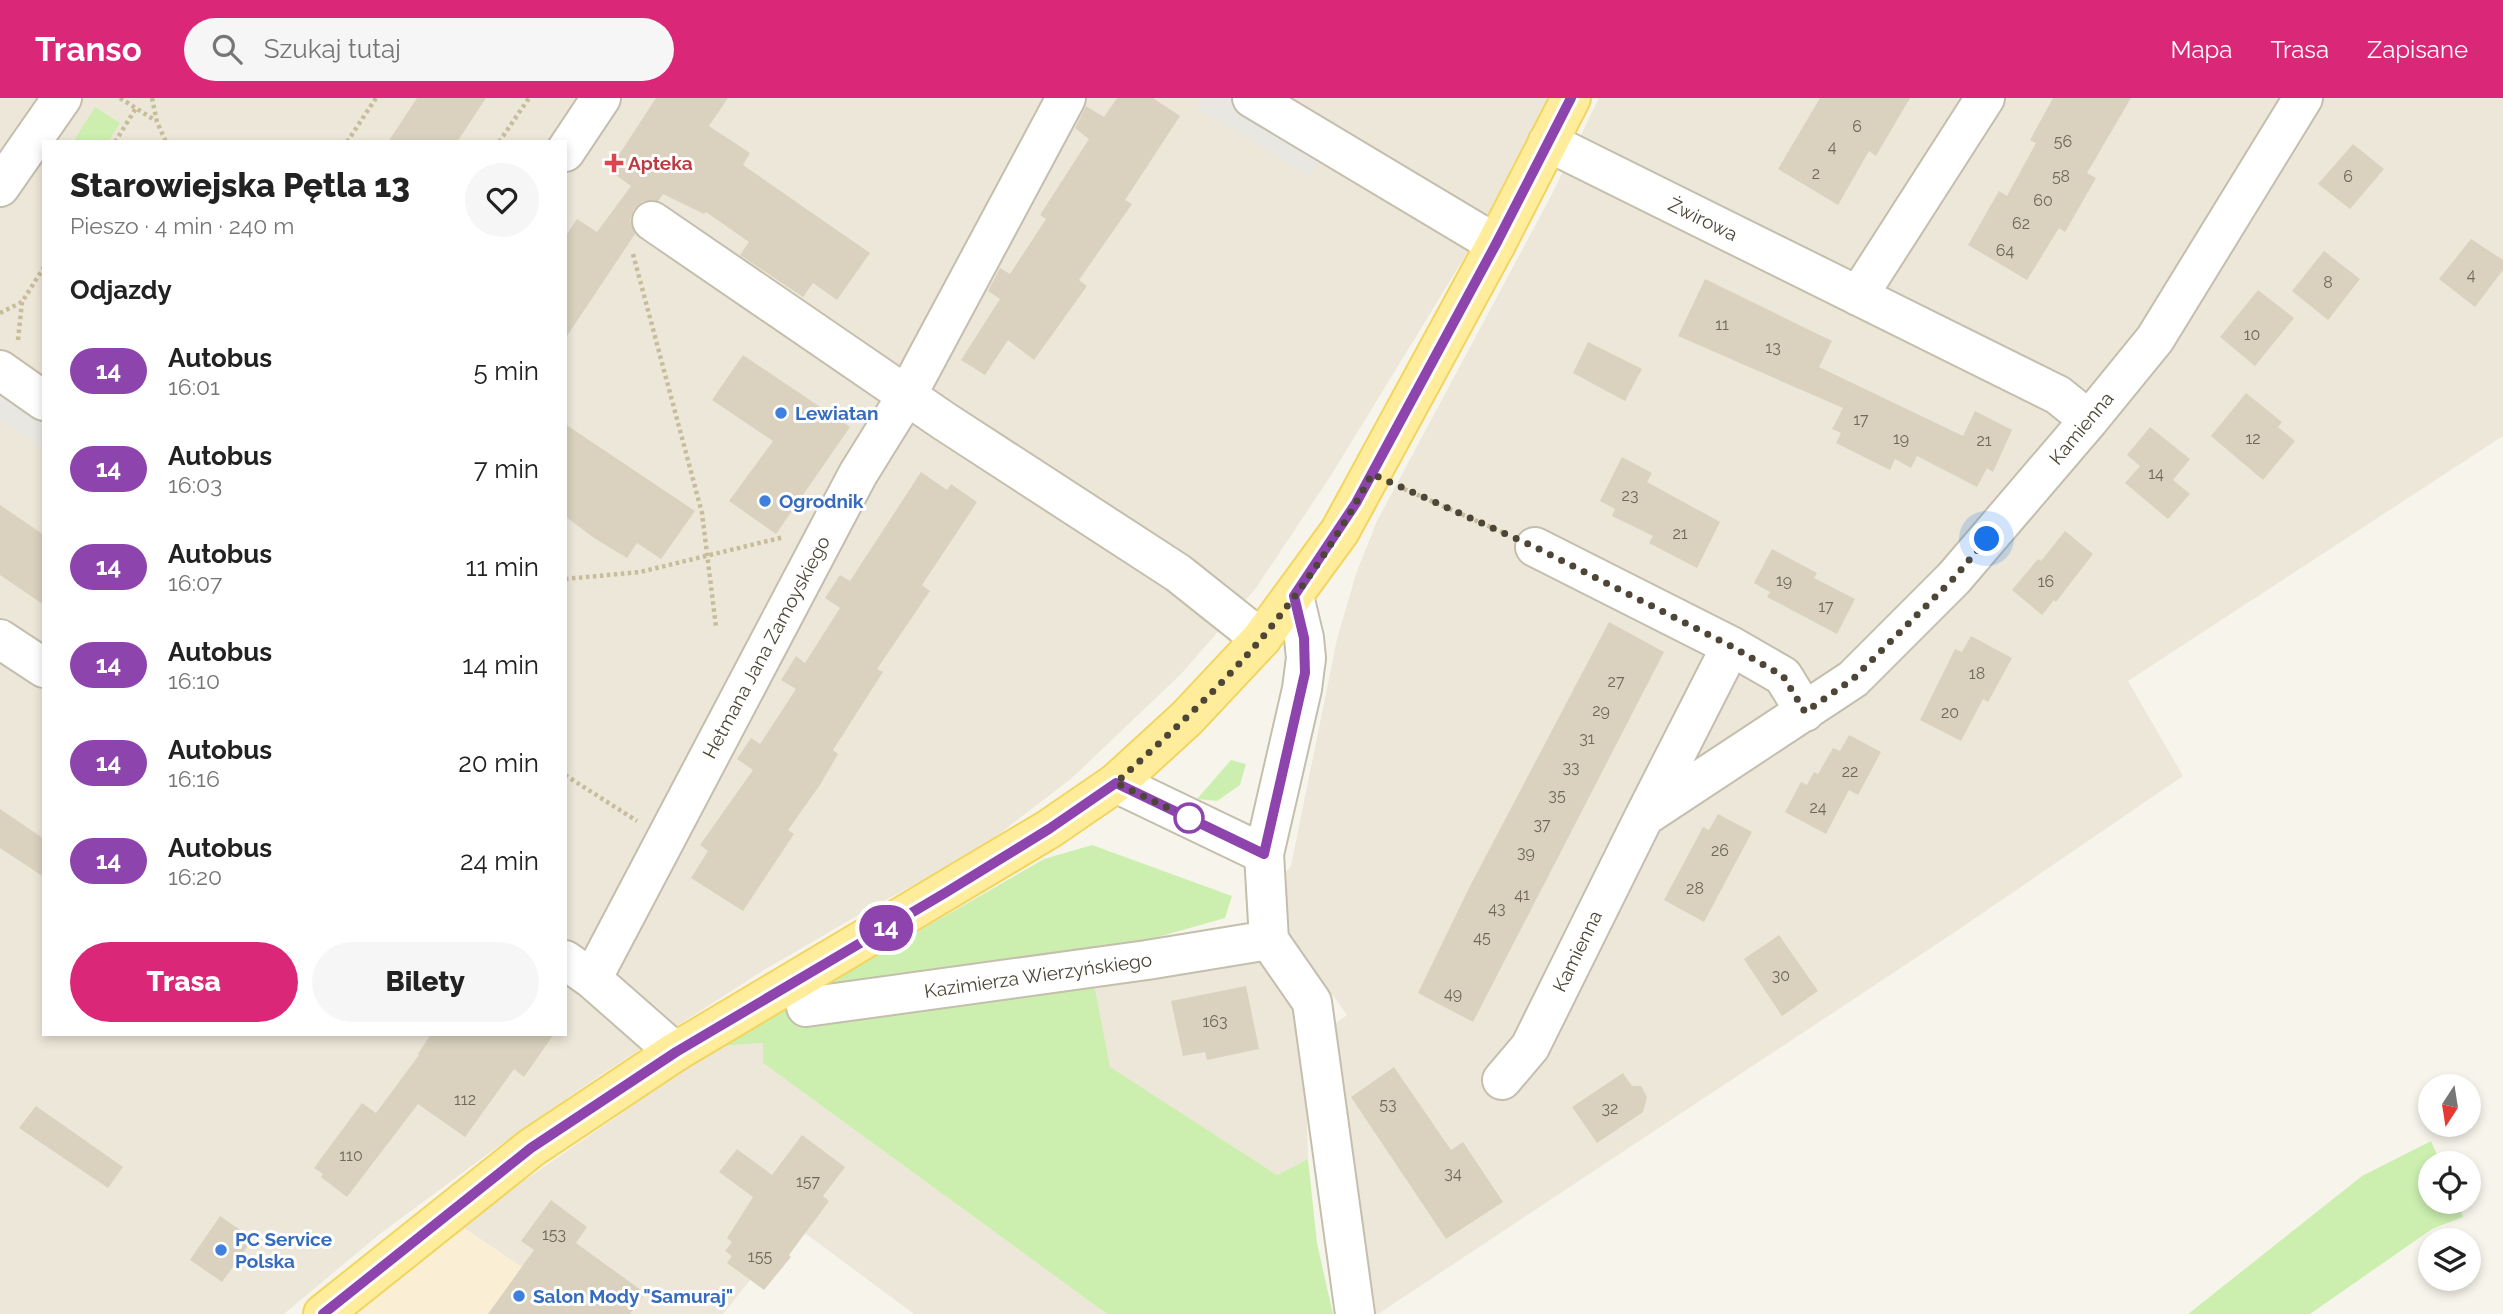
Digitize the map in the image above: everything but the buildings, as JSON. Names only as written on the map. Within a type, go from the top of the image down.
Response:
[{"type":"main road","points":[[323,1314],[531,1148],[676,1052],[1049,829],[1116,783],[1187,718],[1261,639],[1340,531],[1496,244],[1571,98]]},
{"type":"street","points":[[0,187],[62,98]]},
{"type":"street","points":[[567,149],[601,98]]},
{"type":"street","name":"Hetmana Jana Zamoyskiego","points":[[579,970],[664,838],[858,474],[907,395],[1066,98]]},
{"type":"street","points":[[1252,98],[1496,244]]},
{"type":"street","points":[[1858,296],[1986,98]]},
{"type":"street","name":"Kamienna","points":[[1644,817],[1853,679],[1954,578],[2155,339],[2303,98]]},
{"type":"street","name":"Żwirowa","points":[[1548,142],[2058,395],[2089,420]]},
{"type":"street","points":[[652,221],[907,395],[1178,573],[1261,639]]},
{"type":"street","points":[[0,370],[42,400]]},
{"type":"street","points":[[1535,547],[1731,646],[1783,676],[1805,712]]},
{"type":"street","points":[[1294,596],[1304,638],[1305,673],[1264,854],[1269,940],[1312,1002],[1355,1314]]},
{"type":"street","points":[[0,639],[42,667]]},
{"type":"street","name":"Kamienna","points":[[1502,1080],[1530,1047],[1731,646]]},
{"type":"street","points":[[1116,783],[1264,854]]},
{"type":"street","name":"Kazimierza Wierzyńskiego","points":[[806,1007],[1147,960],[1269,940]]},
{"type":"street","points":[[579,970],[676,1052]]},
{"type":"path","points":[[120,98],[157,122]]},
{"type":"path","points":[[152,98],[157,122],[165,140]]},
{"type":"path","points":[[348,140],[376,98]]},
{"type":"path","points":[[500,140],[528,98]]},
{"type":"path","points":[[117,140],[136,108]]},
{"type":"path","points":[[652,221],[632,250],[702,513],[716,627]]},
{"type":"path","points":[[0,313],[22,302],[42,270]]},
{"type":"path","points":[[1372,474],[1535,547]]},
{"type":"path","points":[[567,579],[640,572],[831,525]]},
{"type":"path","points":[[567,776],[664,838]]},
{"type":"shaded area","points":[[0,98],[1551,98],[1491,214],[1330,477],[1256,588],[1182,673],[1072,778],[977,851],[867,910],[764,970],[599,1076],[381,1233],[284,1314],[0,1314]]},
{"type":"shaded area","points":[[1202,98],[1229,98],[1323,155],[1310,176],[1196,107]]},
{"type":"shaded area","points":[[1599,98],[2503,98],[2503,436],[2128,681],[2183,776],[1955,932],[1378,1314],[1365,1314],[1328,1029],[1347,1015],[1273,912],[1275,885],[1291,866],[1337,639],[1356,574],[1377,521],[1551,196]]},
{"type":"shaded area","points":[[0,381],[42,412],[42,449],[0,419]]},
{"type":"shaded area","points":[[1256,958],[1281,980],[1294,1010],[1306,1086],[1308,1159],[1277,1175],[1110,1068],[1093,983]]},
{"type":"shaded area","points":[[763,1043],[763,1063],[1107,1314],[914,1314],[794,1225],[723,1314],[590,1314],[460,1225],[719,1046]]},
{"type":"shaded area","points":[[460,1225],[590,1314],[352,1314]]},
{"type":"green space","points":[[95,107],[120,123],[109,140],[74,140]]},
{"type":"green space","points":[[1231,760],[1246,764],[1240,785],[1217,801],[1197,799]]},
{"type":"green space","points":[[1092,845],[1232,896],[1225,918],[1137,943],[1094,984],[1110,1067],[1277,1175],[1308,1159],[1317,1243],[1333,1314],[1107,1314],[763,1063],[763,1043],[719,1046],[1044,859]]},
{"type":"green space","points":[[2431,1141],[2435,1151],[2418,1151],[2418,1214],[2462,1214],[2463,1217],[2435,1228],[2418,1228],[2418,1239],[2310,1314],[2188,1314],[2362,1176]]},
{"type":"bus line","name":"14","points":[[323,1314],[531,1148],[676,1052],[945,893],[1049,829],[1116,783],[1264,854],[1305,673],[1304,638],[1294,596],[1340,531],[1356,503],[1496,244],[1571,98]]},
{"type":"place","name":"Apteka","points":[[614,163]]},
{"type":"place","name":"Lewiatan","points":[[781,413]]},
{"type":"place","name":"Ogrodnik","points":[[765,501]]},
{"type":"place","name":"PC Service Polska","points":[[221,1250]]},
{"type":"place","name":"Salon Mody \"Samuraj\"","points":[[519,1296]]},
{"type":"route","points":[[1189,818],[1116,783],[1187,718],[1261,639],[1340,531],[1372,474],[1535,547],[1731,646],[1783,676],[1805,712],[1853,679],[1954,578],[1987,539]]}]
